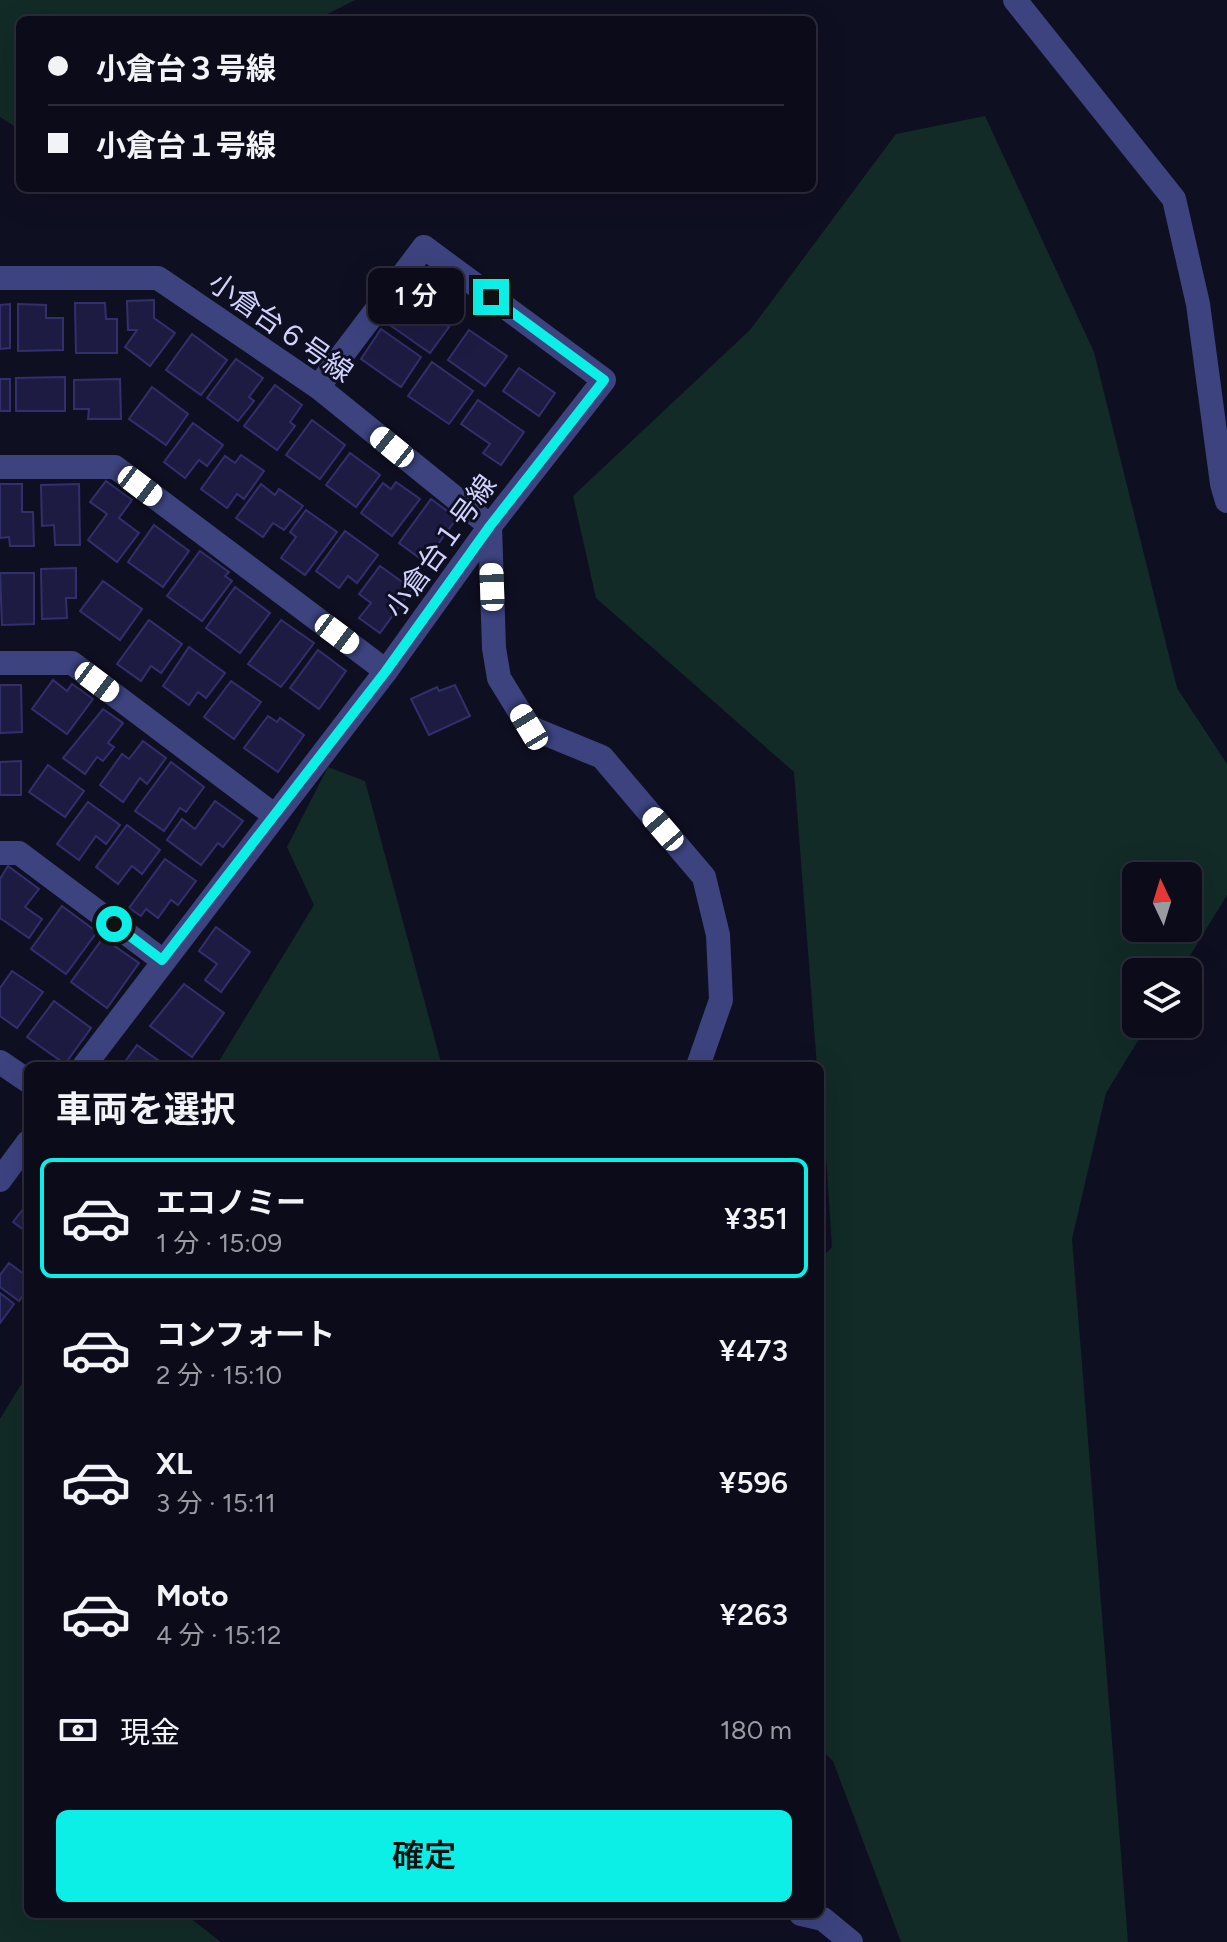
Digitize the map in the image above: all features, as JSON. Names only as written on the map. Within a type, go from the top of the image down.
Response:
[{"type":"street","points":[[1015,0],[1174,199],[1198,304],[1222,484],[1227,501]]},
{"type":"street","name":"小倉台１号線","points":[[87,1062],[386,671],[490,526],[604,380],[424,247],[318,387]]},
{"type":"street","name":"小倉台６号線","points":[[0,278],[158,278],[318,387],[490,526]]},
{"type":"street","points":[[0,467],[115,467],[386,671]]},
{"type":"street","points":[[490,526],[494,648],[499,678],[506,691],[529,727],[602,757],[704,877],[718,935],[721,1000],[699,1062]]},
{"type":"street","points":[[0,663],[72,663],[274,815]]},
{"type":"street","points":[[0,853],[19,853],[162,960]]},
{"type":"street","points":[[0,1062],[24,1078]]},
{"type":"street","points":[[0,1180],[24,1147]]},
{"type":"street","points":[[819,1918],[851,1942]]},
{"type":"green space","points":[[0,0],[355,0],[324,16],[16,16],[16,127],[0,117]]},
{"type":"green space","points":[[985,116],[1094,352],[1177,688],[1227,764],[1227,895],[1202,936],[1202,862],[1122,862],[1122,942],[1198,942],[1189,958],[1122,958],[1122,1038],[1139,1038],[1106,1093],[1072,1239],[1128,1942],[901,1942],[833,1761],[824,1753],[824,1256],[832,1247],[824,1126],[824,1062],[817,1062],[794,772],[596,598],[573,496],[750,330],[896,134]]},
{"type":"green space","points":[[328,767],[365,781],[441,1062],[218,1062],[314,905],[287,847]]},
{"type":"green space","points":[[24,1380],[24,1918],[190,1918],[221,1942],[0,1942],[0,1419]]},
{"type":"building","points":[[432,285],[455,302],[441,321],[449,327],[430,353],[387,323],[406,296],[418,305]]},
{"type":"building","points":[[154,300],[154,318],[175,333],[150,366],[125,347],[137,330],[128,330],[127,301]]},
{"type":"building","points":[[75,303],[105,303],[106,319],[117,319],[117,353],[76,353]]},
{"type":"building","points":[[10,304],[10,348],[0,349],[0,305]]},
{"type":"building","points":[[18,304],[46,305],[46,318],[63,318],[63,350],[18,351]]},
{"type":"building","points":[[381,329],[421,357],[401,387],[361,359]]},
{"type":"building","points":[[469,330],[507,356],[485,386],[448,360]]},
{"type":"building","points":[[192,334],[227,360],[201,395],[166,370]]},
{"type":"building","points":[[236,359],[263,378],[249,397],[254,401],[238,421],[207,398]]},
{"type":"building","points":[[432,362],[473,391],[449,424],[408,396]]},
{"type":"building","points":[[519,368],[555,393],[539,416],[503,391]]},
{"type":"building","points":[[65,377],[65,411],[16,411],[16,378]]},
{"type":"building","points":[[0,379],[10,379],[10,411],[0,411]]},
{"type":"building","points":[[120,379],[121,419],[88,419],[89,409],[74,409],[74,380]]},
{"type":"building","points":[[275,385],[302,405],[290,422],[295,426],[277,450],[244,426]]},
{"type":"building","points":[[152,387],[188,414],[166,445],[129,419]]},
{"type":"building","points":[[478,400],[524,432],[501,465],[483,453],[490,444],[461,424]]},
{"type":"building","points":[[312,420],[345,445],[320,479],[286,455]]},
{"type":"building","points":[[193,423],[223,445],[207,466],[199,460],[185,478],[164,462]]},
{"type":"building","points":[[350,453],[380,475],[356,507],[326,485]]},
{"type":"building","points":[[241,455],[264,471],[244,499],[237,494],[227,508],[201,489],[225,456],[235,463]]},
{"type":"building","points":[[106,481],[132,500],[119,518],[139,533],[117,562],[88,540],[107,514],[90,502]]},
{"type":"building","points":[[396,482],[420,499],[392,536],[361,513],[383,483],[391,489]]},
{"type":"building","points":[[0,484],[22,484],[22,512],[33,512],[34,546],[10,546],[9,537],[0,538]]},
{"type":"building","points":[[79,484],[80,545],[55,545],[54,525],[42,526],[41,485]]},
{"type":"building","points":[[261,484],[275,495],[279,489],[303,506],[284,530],[273,523],[263,537],[236,518]]},
{"type":"building","points":[[431,499],[457,518],[425,562],[399,543]]},
{"type":"building","points":[[306,510],[337,532],[305,575],[281,558],[296,537],[290,532]]},
{"type":"building","points":[[154,525],[189,551],[163,587],[128,562]]},
{"type":"building","points":[[345,531],[378,555],[357,583],[348,576],[339,588],[316,571]]},
{"type":"building","points":[[200,551],[229,572],[225,576],[232,581],[202,621],[167,596]]},
{"type":"building","points":[[380,566],[412,589],[380,633],[359,618],[371,603],[359,594]]},
{"type":"building","points":[[76,568],[76,598],[66,598],[67,618],[42,619],[41,569]]},
{"type":"building","points":[[0,573],[34,573],[34,624],[2,625]]},
{"type":"building","points":[[103,581],[142,609],[120,640],[80,611]]},
{"type":"building","points":[[235,587],[270,613],[240,653],[206,628]]},
{"type":"building","points":[[149,620],[182,644],[161,673],[151,666],[141,681],[117,664]]},
{"type":"building","points":[[281,620],[314,643],[281,687],[248,664]]},
{"type":"building","points":[[189,647],[225,673],[206,698],[198,692],[189,705],[163,686]]},
{"type":"building","points":[[318,650],[346,671],[319,709],[290,688]]},
{"type":"building","points":[[53,680],[67,691],[72,684],[93,699],[67,734],[32,709]]},
{"type":"building","points":[[231,681],[261,702],[234,739],[204,717]]},
{"type":"building","points":[[0,685],[21,685],[22,732],[0,733]]},
{"type":"building","points":[[455,685],[470,716],[429,735],[411,699],[437,687],[439,691]]},
{"type":"building","points":[[103,709],[123,723],[108,743],[114,747],[103,761],[97,757],[85,774],[63,758]]},
{"type":"building","points":[[268,716],[277,722],[280,718],[304,735],[278,772],[244,748]]},
{"type":"building","points":[[143,741],[166,758],[147,784],[140,778],[123,802],[100,785],[122,754],[129,759]]},
{"type":"building","points":[[21,761],[21,795],[0,795],[0,762]]},
{"type":"building","points":[[171,762],[204,787],[186,812],[180,808],[164,831],[135,811]]},
{"type":"building","points":[[48,765],[84,791],[65,817],[29,792]]},
{"type":"building","points":[[215,801],[243,821],[223,847],[218,843],[201,865],[167,840],[182,819],[195,829]]},
{"type":"building","points":[[88,802],[120,825],[106,844],[96,836],[79,860],[57,844]]},
{"type":"building","points":[[127,825],[160,850],[142,874],[132,866],[118,884],[96,867]]},
{"type":"building","points":[[165,859],[196,881],[178,905],[171,900],[158,918],[146,909],[141,916],[129,908]]},
{"type":"building","points":[[8,866],[39,889],[25,907],[42,919],[29,938],[0,918],[0,879]]},
{"type":"building","points":[[62,906],[97,932],[66,974],[31,949]]},
{"type":"building","points":[[216,927],[250,952],[221,992],[205,980],[217,964],[199,951]]},
{"type":"building","points":[[103,938],[139,963],[107,1008],[71,982]]},
{"type":"building","points":[[12,971],[43,992],[17,1028],[0,1016],[0,988]]},
{"type":"building","points":[[184,984],[224,1013],[192,1057],[150,1026]]},
{"type":"building","points":[[54,1001],[91,1028],[66,1062],[27,1037]]},
{"type":"building","points":[[137,1045],[160,1062],[125,1062]]},
{"type":"building","points":[[24,1208],[24,1230],[13,1222]]},
{"type":"building","points":[[9,1263],[24,1274],[24,1294],[19,1301],[0,1287],[0,1275]]},
{"type":"building","points":[[0,1293],[14,1304],[0,1323]]},
{"type":"route","points":[[114,924],[162,960],[386,671],[490,526],[604,380],[491,297]]}]
